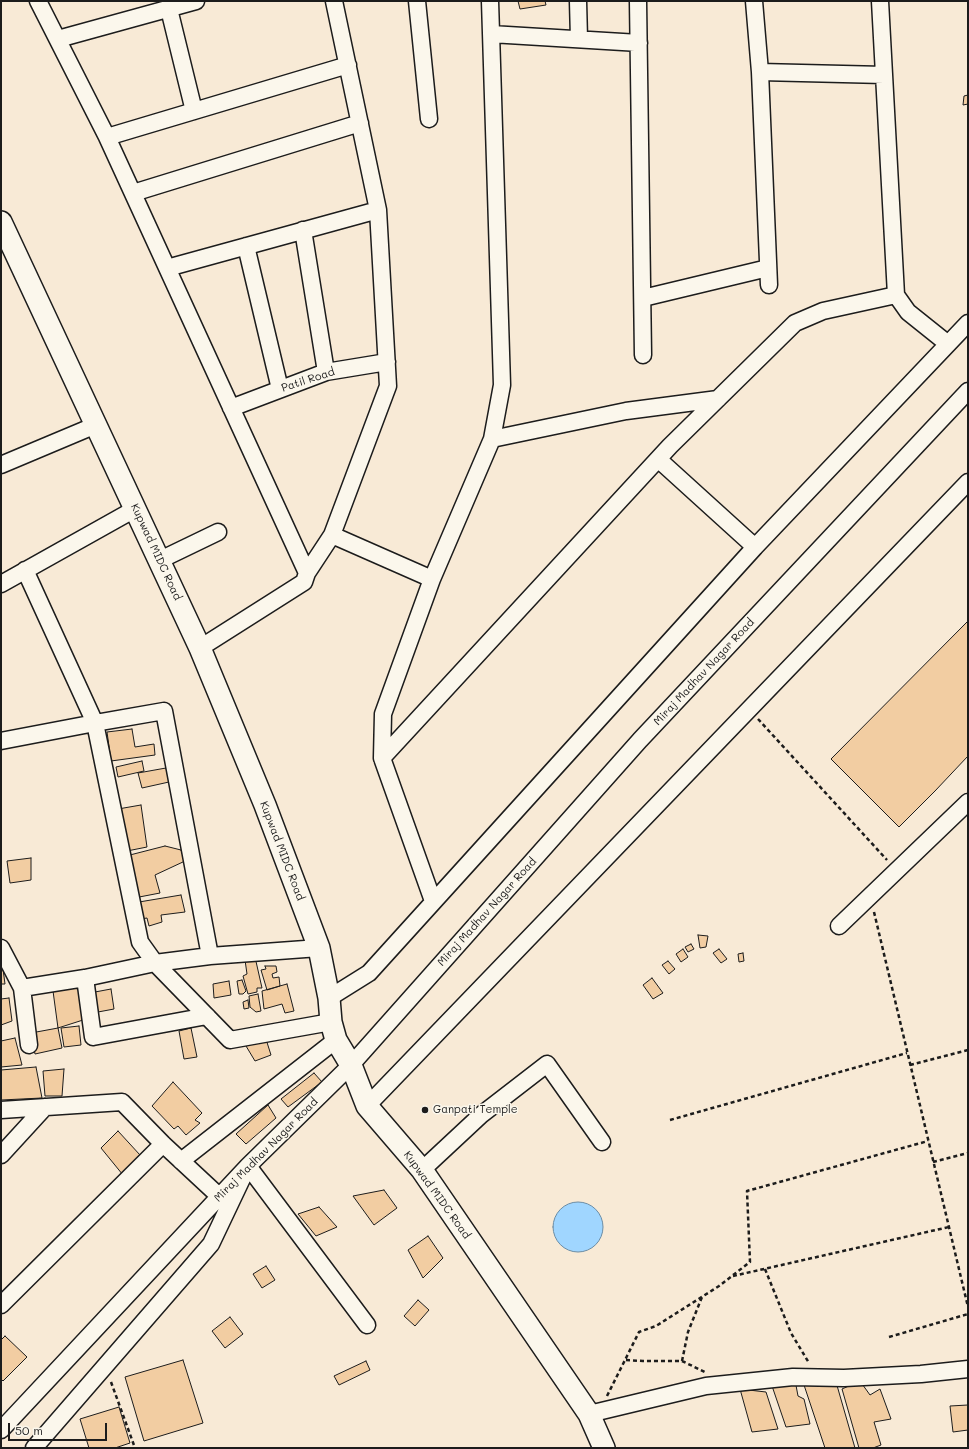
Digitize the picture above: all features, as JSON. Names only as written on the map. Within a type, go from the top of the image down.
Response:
[{"type":"main road","name":"Kupwad MIDC Road","points":[[1,222],[200,648],[265,805],[319,948],[334,1031],[351,1065],[367,1106],[422,1170],[594,1413],[604,1448]]},
{"type":"street","points":[[38,1],[107,137],[307,573]]},
{"type":"street","points":[[58,39],[196,1]]},
{"type":"street","points":[[200,648],[304,582],[307,573],[332,535],[388,386],[378,210],[334,1]]},
{"type":"street","points":[[417,1],[429,119]]},
{"type":"street","points":[[433,901],[382,758],[384,714],[432,579],[492,439],[502,385],[490,1]]},
{"type":"street","points":[[578,1],[579,39]]},
{"type":"street","points":[[638,1],[643,355]]},
{"type":"street","points":[[754,1],[760,72],[769,285]]},
{"type":"street","points":[[880,1],[896,296],[908,312],[948,344]]},
{"type":"street","points":[[169,9],[194,111]]},
{"type":"street","points":[[491,34],[639,43]]},
{"type":"street","points":[[107,137],[348,65]]},
{"type":"street","points":[[760,72],[884,75]]},
{"type":"street","points":[[133,193],[360,123]]},
{"type":"street","points":[[167,268],[378,210]]},
{"type":"street","points":[[303,230],[326,372]]},
{"type":"street","points":[[246,246],[280,389]]},
{"type":"street","points":[[642,298],[768,268]]},
{"type":"street","points":[[382,758],[658,459],[795,323],[823,311],[896,296]]},
{"type":"street","points":[[329,998],[369,973],[755,546],[968,323]]},
{"type":"street","name":"Patil Road","points":[[231,408],[326,372],[387,362]]},
{"type":"street","name":"Miraj Madhav Nagar Road","points":[[1,1430],[248,1166],[351,1065],[640,740],[968,390]]},
{"type":"street","points":[[492,439],[626,411],[718,399]]},
{"type":"street","points":[[1,465],[96,425]]},
{"type":"street","points":[[658,459],[755,546]]},
{"type":"street","points":[[367,1106],[968,482]]},
{"type":"street","points":[[1,584],[136,509]]},
{"type":"street","points":[[160,560],[218,532]]},
{"type":"street","points":[[332,535],[432,579]]},
{"type":"street","points":[[25,570],[95,723],[140,942],[155,962],[230,1040],[334,1031]]},
{"type":"street","points":[[1,741],[164,711],[210,956]]},
{"type":"street","points":[[839,926],[968,802]]},
{"type":"street","points":[[1,948],[22,988],[29,1045]]},
{"type":"street","points":[[22,988],[85,978],[155,962],[210,956],[319,948]]},
{"type":"street","points":[[85,978],[93,1037],[207,1016]]},
{"type":"street","points":[[181,1161],[334,1031]]},
{"type":"street","points":[[422,1170],[481,1115],[548,1064],[602,1142]]},
{"type":"street","points":[[1,1110],[122,1102],[163,1144],[220,1197]]},
{"type":"street","points":[[1,1156],[45,1107]]},
{"type":"street","points":[[1,1305],[163,1144]]},
{"type":"street","points":[[34,1448],[211,1244],[248,1166],[367,1325]]},
{"type":"street","points":[[594,1413],[715,1385],[793,1377],[844,1378],[921,1374],[968,1369]]},
{"type":"path","points":[[749,710],[892,865]]},
{"type":"path","points":[[870,896],[968,1307]]},
{"type":"path","points":[[910,1064],[968,1050]]},
{"type":"path","points":[[670,1120],[907,1054]]},
{"type":"path","points":[[594,1413],[626,1360],[639,1332],[656,1326],[731,1277],[750,1262],[747,1191],[928,1141]]},
{"type":"path","points":[[933,1162],[968,1153]]},
{"type":"path","points":[[731,1277],[949,1227]]},
{"type":"path","points":[[765,1269],[791,1333],[817,1377]]},
{"type":"path","points":[[682,1361],[688,1332],[703,1296]]},
{"type":"path","points":[[889,1337],[968,1314]]},
{"type":"path","points":[[626,1360],[682,1361],[709,1374],[715,1385]]},
{"type":"path","points":[[105,1366],[135,1448]]},
{"type":"water","points":[[573,1202],[583,1202],[596,1209],[603,1222],[603,1232],[596,1245],[583,1252],[573,1252],[564,1248],[557,1241],[553,1232],[553,1222],[557,1213],[564,1206]]},
{"type":"building","points":[[518,1],[545,1],[546,5],[520,9]]},
{"type":"building","points":[[968,95],[968,104],[963,105],[964,96]]},
{"type":"building","points":[[968,621],[968,756],[899,827],[831,759]]},
{"type":"building","points":[[132,729],[135,747],[154,744],[155,755],[111,761],[107,732]]},
{"type":"building","points":[[142,761],[144,771],[118,777],[116,767]]},
{"type":"building","points":[[166,768],[169,782],[142,788],[138,773]]},
{"type":"building","points":[[141,805],[147,847],[127,851],[118,809]]},
{"type":"building","points":[[165,846],[181,850],[185,861],[155,875],[160,893],[134,898],[126,856]]},
{"type":"building","points":[[31,858],[31,880],[10,883],[7,861]]},
{"type":"building","points":[[181,895],[185,912],[161,915],[162,922],[149,926],[147,918],[141,919],[139,902]]},
{"type":"building","points":[[698,935],[708,936],[706,947],[700,948]]},
{"type":"building","points":[[691,944],[694,949],[688,952],[685,947]]},
{"type":"building","points":[[683,949],[688,957],[681,962],[676,954]]},
{"type":"building","points":[[719,949],[727,959],[721,963],[713,953]]},
{"type":"building","points":[[743,953],[744,961],[739,962],[738,954]]},
{"type":"building","points":[[1,954],[5,984],[1,984]]},
{"type":"building","points":[[255,957],[262,988],[257,988],[257,992],[248,994],[243,976],[247,974],[245,960]]},
{"type":"building","points":[[668,961],[675,969],[669,974],[662,965]]},
{"type":"building","points":[[265,966],[276,966],[277,972],[272,974],[273,978],[279,977],[280,986],[267,990],[261,970],[266,969]]},
{"type":"building","points":[[652,978],[663,993],[653,999],[643,985]]},
{"type":"building","points":[[242,980],[246,991],[243,994],[239,994],[237,981]]},
{"type":"building","points":[[229,981],[231,995],[214,998],[213,984]]},
{"type":"building","points":[[287,984],[294,1011],[285,1013],[282,1004],[264,1009],[262,991]]},
{"type":"building","points":[[80,987],[83,1020],[58,1028],[53,991]]},
{"type":"building","points":[[111,989],[114,1009],[98,1012],[95,992]]},
{"type":"building","points":[[258,994],[261,1011],[256,1012],[250,1007],[249,996]]},
{"type":"building","points":[[9,998],[12,1021],[1,1025],[1,999]]},
{"type":"building","points":[[248,1000],[249,1008],[244,1009],[243,1002]]},
{"type":"building","points":[[79,1026],[81,1045],[64,1047],[61,1028]]},
{"type":"building","points":[[58,1028],[62,1048],[35,1054],[31,1033]]},
{"type":"building","points":[[191,1028],[197,1057],[184,1059],[179,1031]]},
{"type":"building","points":[[265,1036],[271,1055],[255,1061],[246,1046]]},
{"type":"building","points":[[15,1038],[22,1065],[1,1067],[1,1041]]},
{"type":"building","points":[[36,1067],[42,1098],[1,1100],[1,1070]]},
{"type":"building","points":[[64,1069],[62,1096],[45,1096],[43,1071]]},
{"type":"building","points":[[314,1073],[322,1082],[288,1107],[281,1099]]},
{"type":"building","points":[[173,1082],[202,1113],[195,1120],[200,1123],[186,1135],[178,1126],[174,1129],[152,1106]]},
{"type":"building","points":[[268,1105],[276,1118],[246,1144],[236,1134]]},
{"type":"building","points":[[118,1131],[140,1155],[123,1175],[101,1148]]},
{"type":"building","points":[[384,1190],[397,1208],[374,1225],[353,1196]]},
{"type":"building","points":[[319,1207],[337,1227],[316,1236],[298,1214]]},
{"type":"building","points":[[428,1236],[443,1258],[423,1278],[408,1250]]},
{"type":"building","points":[[266,1266],[275,1280],[262,1288],[253,1274]]},
{"type":"building","points":[[418,1300],[429,1310],[415,1326],[404,1316]]},
{"type":"building","points":[[230,1317],[243,1334],[225,1348],[212,1331]]},
{"type":"building","points":[[5,1336],[27,1357],[3,1381],[1,1379],[1,1340]]},
{"type":"building","points":[[183,1360],[203,1423],[144,1441],[125,1377]]},
{"type":"building","points":[[366,1361],[370,1370],[339,1385],[334,1376]]},
{"type":"building","points":[[795,1380],[798,1396],[804,1399],[810,1424],[786,1427],[771,1383]]},
{"type":"building","points":[[860,1381],[870,1395],[880,1389],[891,1419],[874,1422],[881,1445],[873,1448],[859,1448],[842,1389]]},
{"type":"building","points":[[836,1382],[855,1448],[825,1448],[804,1385]]},
{"type":"building","points":[[740,1389],[766,1392],[778,1429],[752,1432]]},
{"type":"building","points":[[968,1405],[968,1430],[953,1432],[950,1406]]},
{"type":"building","points":[[119,1407],[130,1443],[115,1448],[89,1448],[80,1419]]},
{"type":"place","name":"Ganpati Temple","points":[[425,1110]]}]
